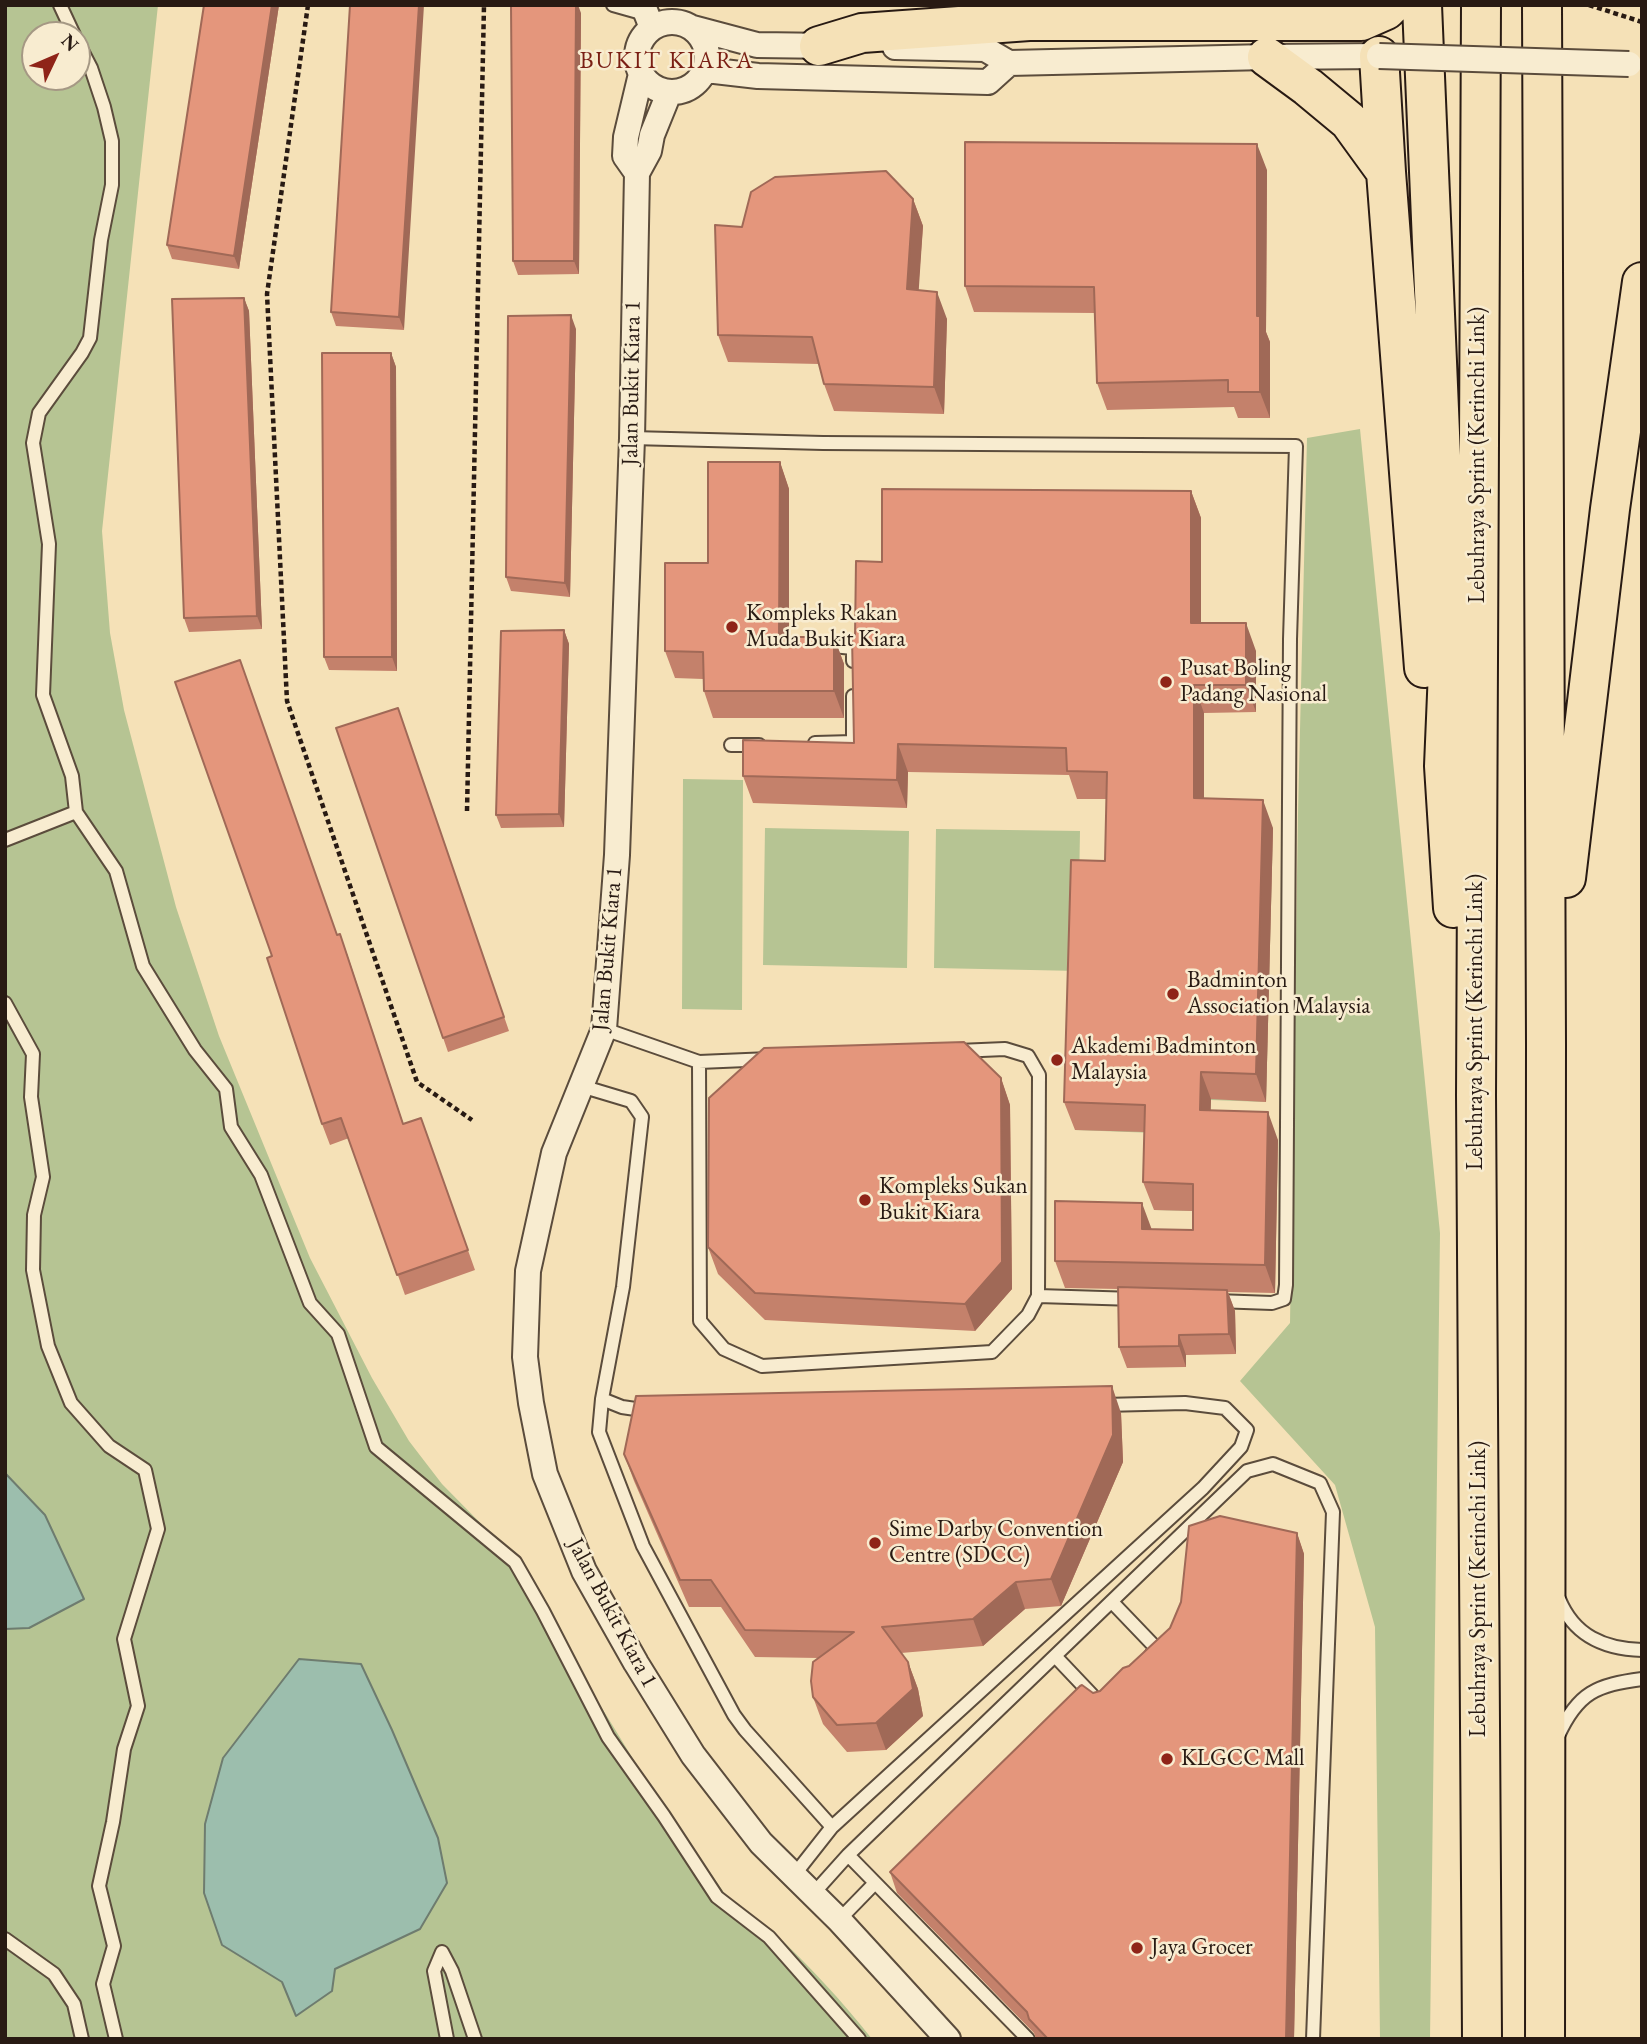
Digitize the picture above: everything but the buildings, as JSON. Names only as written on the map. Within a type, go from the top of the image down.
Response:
[{"type":"highway","points":[[820,46],[862,33],[1029,21],[1361,21],[1391,5]]},
{"type":"highway","points":[[1422,5],[1449,647],[1444,766],[1459,1018],[1476,1094]]},
{"type":"highway","name":"Lebuhraya Sprint (Kerinchi Link)","points":[[1480,5],[1476,1094],[1482,2039]]},
{"type":"highway","points":[[1542,5],[1546,1044],[1545,2039]]},
{"type":"highway","points":[[1379,56],[1425,676],[1444,766]]},
{"type":"highway","points":[[1267,57],[1349,121],[1386,172]]},
{"type":"highway","points":[[1546,1044],[1609,523],[1641,286]]},
{"type":"street","points":[[683,19],[701,36],[706,47],[706,70],[692,88],[669,93],[648,83],[637,64],[647,16],[662,23],[683,19],[757,45],[985,49],[1009,63],[1379,56],[1635,64]]},
{"type":"street","points":[[706,70],[758,76],[988,82],[1009,63]]},
{"type":"street","name":"Jalan Bukit Kiara 1","points":[[637,173],[625,156],[626,136],[641,74]]},
{"type":"street","name":"Jalan Bukit Kiara 1","points":[[669,93],[652,135],[649,151],[637,173],[632,438],[617,855],[604,1030],[554,1153],[528,1271],[525,1357],[531,1403],[545,1474],[584,1571],[636,1663],[693,1755],[761,1843],[839,1920],[948,2039]]},
{"type":"lane","points":[[60,5],[67,21]]},
{"type":"lane","points":[[613,5],[647,16]]},
{"type":"lane","points":[[91,68],[112,141],[112,185],[101,240],[90,338],[38,413],[33,443],[49,544],[43,695],[72,776],[76,812],[116,871],[143,966],[195,1050],[226,1089],[231,1126],[261,1175],[310,1303],[338,1334],[376,1447],[516,1562],[608,1737],[717,1897],[769,1937],[859,2039]]},
{"type":"lane","points":[[632,438],[836,443],[1296,446],[1290,639],[1286,1285],[1284,1299],[1272,1303],[1203,1301]]},
{"type":"lane","points":[[799,744],[853,742],[853,648],[818,644]]},
{"type":"lane","points":[[731,746],[772,744]]},
{"type":"lane","points":[[5,840],[76,812]]},
{"type":"lane","points":[[5,1003],[33,1054],[31,1097],[43,1177],[34,1215],[33,1270],[48,1346],[71,1403],[109,1446],[145,1470],[158,1529],[124,1639],[138,1706],[124,1749],[113,1822],[99,1886],[114,1946],[103,1984],[116,2039]]},
{"type":"lane","points":[[604,1030],[699,1062],[1005,1049],[1028,1056],[1039,1076],[1038,1296],[1028,1315],[992,1352],[762,1366],[724,1349],[700,1321],[699,1062]]},
{"type":"lane","points":[[581,1086],[631,1101],[642,1117],[623,1287],[602,1399],[599,1432],[643,1546],[728,1703],[745,1730],[832,1827]]},
{"type":"lane","points":[[1038,1296],[1148,1299]]},
{"type":"lane","points":[[602,1399],[643,1412],[657,1411]]},
{"type":"lane","points":[[794,1874],[832,1827],[1203,1488],[1241,1447],[1247,1430],[1225,1408],[1185,1403],[1088,1405]]},
{"type":"lane","points":[[813,1894],[848,1855],[1247,1471],[1273,1464],[1320,1483],[1333,1512],[1312,2039]]},
{"type":"lane","points":[[1546,1570],[1566,1616],[1588,1636],[1618,1649],[1642,1650]]},
{"type":"lane","points":[[1112,1602],[1157,1649],[1138,1668]]},
{"type":"lane","points":[[1055,1656],[1102,1705]]},
{"type":"lane","points":[[1546,1762],[1564,1721],[1584,1697],[1608,1684],[1642,1679]]},
{"type":"lane","points":[[848,1855],[873,1884],[1028,2039]]},
{"type":"lane","points":[[839,1920],[873,1884]]},
{"type":"lane","points":[[5,1939],[54,1974],[74,2004],[82,2039]]},
{"type":"lane","points":[[447,2039],[434,1971],[442,1952],[452,1971],[475,2039]]},
{"type":"path","points":[[308,5],[267,294],[287,701],[418,1082],[472,1120]]},
{"type":"path","points":[[467,811],[484,5]]},
{"type":"path","points":[[1589,5],[1642,22]]},
{"type":"green space","points":[[5,5],[158,5],[102,531],[110,633],[124,710],[176,907],[219,1036],[310,1258],[372,1378],[409,1441],[442,1484],[502,1545],[646,1780],[725,1894],[799,1956],[872,2039],[5,2039]]},
{"type":"green space","points":[[1360,429],[1440,1233],[1430,2039],[1380,2039],[1375,1627],[1335,1485],[1240,1381],[1290,1323],[1307,438]]},
{"type":"green space","points":[[683,779],[743,780],[742,1010],[682,1009]]},
{"type":"green space","points":[[765,828],[909,831],[907,968],[763,965]]},
{"type":"green space","name":"Badminton Association Malaysia","points":[[1273,828],[1266,1102],[1211,1100],[1209,1164],[1192,1211],[1154,1210],[1155,1133],[1075,1130],[1079,971],[934,968],[936,829],[1080,831],[1078,946]]},
{"type":"shaded area","points":[[5,1473],[45,1515],[84,1599],[29,1628],[5,1629]]},
{"type":"shaded area","points":[[299,1659],[361,1664],[438,1838],[447,1883],[420,1929],[335,1969],[332,1991],[296,2016],[282,1982],[222,1945],[204,1893],[205,1824],[223,1758]]},
{"type":"place","name":"Kompleks Rakan Muda Bukit Kiara","points":[[732,627]]},
{"type":"place","name":"Pusat Boling Padang Nasional","points":[[1166,682]]},
{"type":"place","name":"Badminton Association Malaysia","points":[[1173,994]]},
{"type":"place","name":"Akademi Badminton Malaysia","points":[[1057,1060]]},
{"type":"place","name":"Kompleks Sukan Bukit Kiara","points":[[865,1200]]},
{"type":"place","name":"Sime Darby Convention Centre (SDCC)","points":[[875,1543]]},
{"type":"place","name":"KLGCC Mall","points":[[1167,1759]]},
{"type":"place","name":"Jaya Grocer","points":[[1137,1948]]},
{"type":"district","name":"BUKIT KIARA","points":[[667,61]]}]
